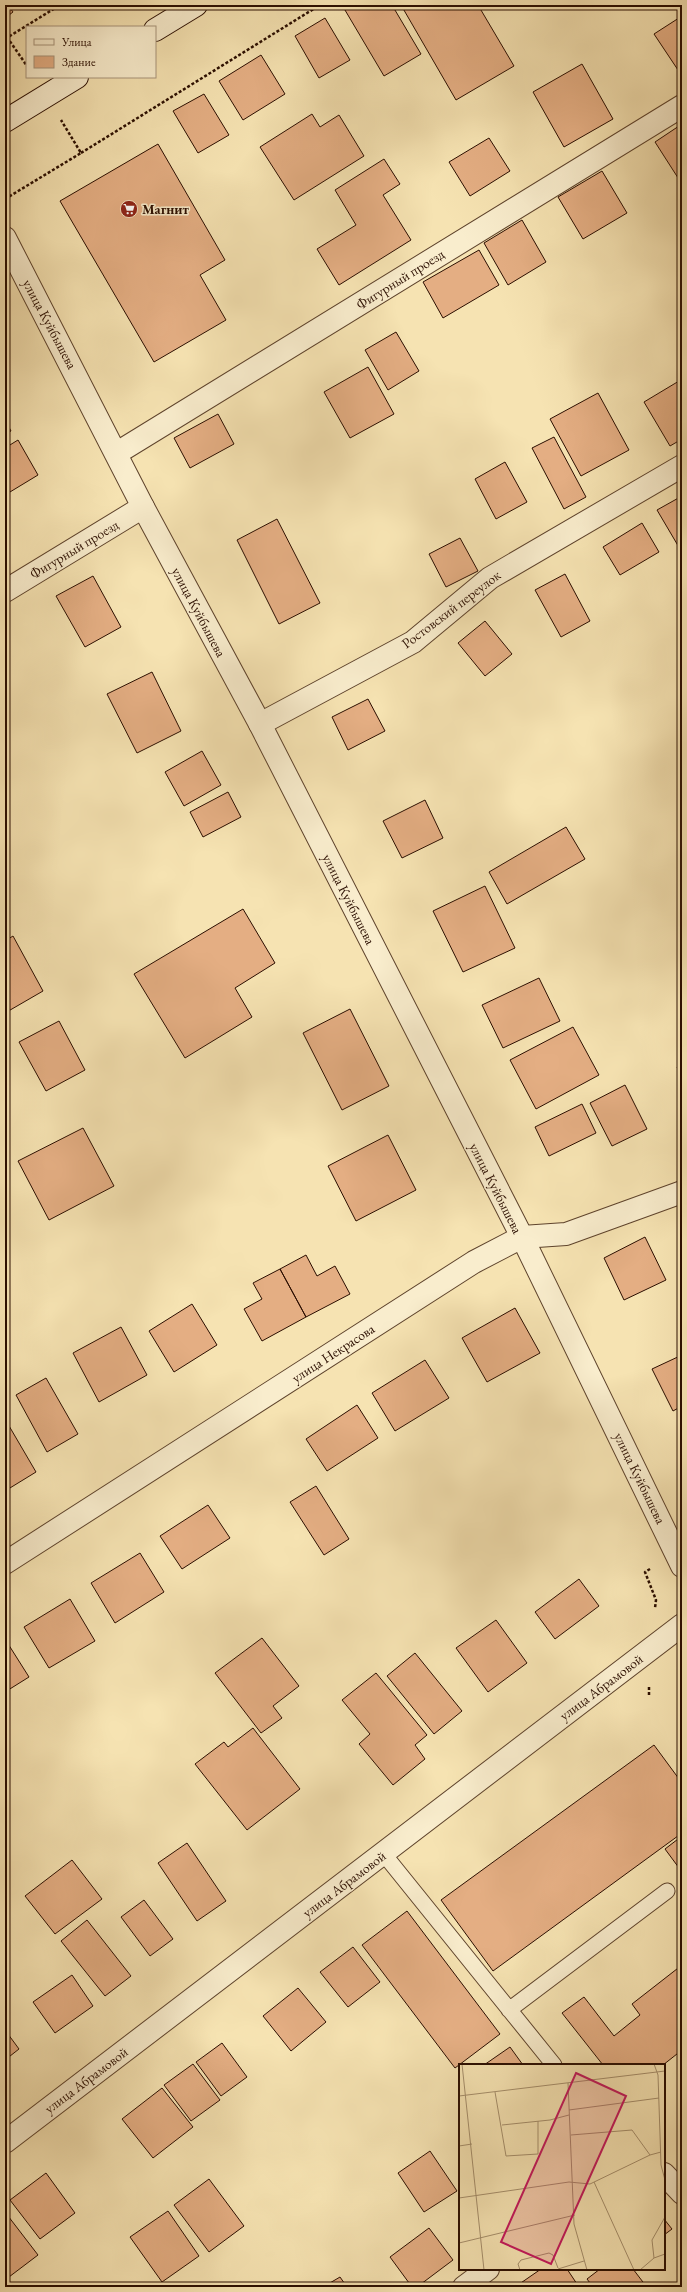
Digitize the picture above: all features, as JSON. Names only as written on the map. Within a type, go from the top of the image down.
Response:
[{"type":"street","points":[[156,29],[196,5]]},
{"type":"street","points":[[5,121],[75,78]]},
{"type":"street","name":"Фигурный проезд","points":[[117,454],[682,106]]},
{"type":"street","name":"улица Куйбышева","points":[[5,238],[143,507],[260,724],[522,1237],[682,1566]]},
{"type":"street","name":"Ростовский переулок","points":[[260,724],[413,642],[490,578],[682,466]]},
{"type":"street","name":"Фигурный проезд","points":[[5,591],[143,507]]},
{"type":"street","name":"улица Некрасова","points":[[5,1563],[474,1262],[522,1237],[566,1234],[682,1192]]},
{"type":"street","name":"улица Абрамовой","points":[[5,2142],[682,1625]]},
{"type":"street","points":[[665,2175],[682,2193]]},
{"type":"street","points":[[464,2287],[487,2270]]},
{"type":"lane","points":[[384,1853],[553,2064]]},
{"type":"lane","points":[[509,2010],[667,1891]]},
{"type":"path","points":[[26,65],[6,38],[60,5]]},
{"type":"path","points":[[5,199],[320,5]]},
{"type":"path","points":[[47,96],[81,153]]},
{"type":"building","points":[[5,5],[8,5],[13,12],[5,18]]},
{"type":"building","points":[[342,5],[392,5],[421,54],[384,76]]},
{"type":"building","points":[[401,5],[478,5],[514,66],[456,100]]},
{"type":"building","points":[[682,16],[682,72],[680,73],[654,34]]},
{"type":"building","points":[[325,18],[350,60],[319,78],[295,36]]},
{"type":"building","points":[[261,55],[285,94],[243,120],[219,81]]},
{"type":"building","points":[[582,64],[613,119],[564,147],[533,92]]},
{"type":"building","points":[[204,94],[229,135],[198,153],[173,111]]},
{"type":"building","points":[[312,114],[320,127],[339,115],[364,156],[294,200],[260,147]]},
{"type":"building","points":[[682,124],[682,180],[680,181],[655,142]]},
{"type":"building","points":[[489,138],[510,171],[470,196],[449,162]]},
{"type":"building","points":[[158,144],[225,260],[200,275],[226,320],[154,362],[60,201]]},
{"type":"building","points":[[384,159],[400,184],[383,195],[411,240],[339,285],[317,249],[356,225],[335,190]]},
{"type":"building","points":[[602,171],[627,213],[583,239],[558,197]]},
{"type":"building","points":[[522,220],[546,262],[508,285],[484,243]]},
{"type":"building","points":[[479,250],[499,285],[443,318],[423,282]]},
{"type":"building","points":[[396,332],[419,371],[388,390],[365,350]]},
{"type":"building","points":[[368,367],[394,414],[350,438],[324,392]]},
{"type":"building","points":[[679,381],[682,386],[682,439],[670,446],[644,402]]},
{"type":"building","points":[[598,393],[629,450],[581,476],[550,419]]},
{"type":"building","points":[[218,414],[234,444],[190,468],[174,438]]},
{"type":"building","points":[[5,420],[11,431],[5,434]]},
{"type":"building","points":[[554,437],[586,497],[564,509],[532,448]]},
{"type":"building","points":[[18,440],[38,475],[5,495],[5,448]]},
{"type":"building","points":[[505,462],[527,502],[496,519],[475,479]]},
{"type":"building","points":[[682,496],[682,548],[680,549],[657,510]]},
{"type":"building","points":[[277,519],[320,603],[279,624],[237,540]]},
{"type":"building","points":[[642,523],[659,552],[620,575],[603,547]]},
{"type":"building","points":[[460,538],[478,571],[446,587],[429,554]]},
{"type":"building","points":[[565,574],[590,621],[561,637],[535,590]]},
{"type":"building","points":[[93,576],[121,627],[85,647],[56,596]]},
{"type":"building","points":[[485,621],[512,654],[485,676],[458,643]]},
{"type":"building","points":[[152,672],[181,731],[137,753],[107,694]]},
{"type":"building","points":[[368,699],[385,731],[348,750],[332,717]]},
{"type":"building","points":[[202,751],[221,785],[184,806],[165,772]]},
{"type":"building","points":[[228,792],[241,817],[203,837],[190,812]]},
{"type":"building","points":[[425,800],[443,838],[402,858],[383,821]]},
{"type":"building","points":[[566,827],[585,859],[507,904],[489,872]]},
{"type":"building","points":[[485,886],[515,948],[463,972],[433,911]]},
{"type":"building","points":[[243,909],[275,963],[235,988],[252,1017],[185,1058],[134,974]]},
{"type":"building","points":[[13,936],[43,991],[5,1013],[5,941]]},
{"type":"building","points":[[539,978],[560,1021],[503,1048],[482,1005]]},
{"type":"building","points":[[350,1009],[389,1086],[342,1110],[303,1033]]},
{"type":"building","points":[[59,1021],[85,1070],[46,1091],[19,1042]]},
{"type":"building","points":[[573,1027],[599,1075],[536,1109],[510,1060]]},
{"type":"building","points":[[682,1065],[682,1076],[677,1067]]},
{"type":"building","points":[[625,1085],[647,1129],[612,1146],[590,1103]]},
{"type":"building","points":[[582,1104],[596,1133],[549,1156],[535,1127]]},
{"type":"building","points":[[83,1128],[114,1186],[49,1220],[18,1161]]},
{"type":"building","points":[[388,1135],[416,1190],[356,1221],[328,1166]]},
{"type":"building","points":[[645,1237],[666,1280],[624,1300],[604,1258]]},
{"type":"building","points":[[306,1255],[317,1276],[335,1266],[350,1294],[306,1317],[280,1269]]},
{"type":"building","points":[[280,1269],[306,1317],[262,1341],[244,1309],[262,1299],[253,1283]]},
{"type":"building","points":[[192,1304],[217,1345],[174,1372],[149,1331]]},
{"type":"building","points":[[515,1308],[540,1353],[487,1382],[462,1338]]},
{"type":"building","points":[[121,1327],[147,1375],[99,1402],[73,1353]]},
{"type":"building","points":[[682,1355],[682,1406],[673,1411],[652,1369]]},
{"type":"building","points":[[425,1360],[449,1398],[395,1431],[372,1393]]},
{"type":"building","points":[[46,1378],[78,1434],[47,1452],[16,1395]]},
{"type":"building","points":[[357,1405],[378,1438],[327,1471],[306,1439]]},
{"type":"building","points":[[5,1419],[36,1472],[5,1491]]},
{"type":"building","points":[[316,1486],[349,1539],[324,1555],[290,1502]]},
{"type":"building","points":[[208,1505],[230,1538],[182,1569],[160,1536]]},
{"type":"building","points":[[140,1553],[164,1592],[115,1623],[91,1583]]},
{"type":"building","points":[[579,1579],[599,1606],[555,1639],[535,1612]]},
{"type":"building","points":[[70,1599],[95,1641],[49,1668],[24,1627]]},
{"type":"building","points":[[496,1620],[527,1663],[488,1692],[456,1648]]},
{"type":"building","points":[[262,1638],[299,1686],[273,1706],[282,1718],[261,1733],[215,1673]]},
{"type":"building","points":[[5,1639],[29,1677],[5,1692]]},
{"type":"building","points":[[415,1653],[462,1711],[434,1734],[387,1676]]},
{"type":"building","points":[[376,1673],[427,1735],[415,1745],[425,1759],[393,1785],[359,1744],[370,1734],[342,1700]]},
{"type":"building","points":[[253,1728],[300,1789],[247,1830],[195,1764],[224,1742],[228,1747]]},
{"type":"building","points":[[654,1745],[682,1783],[682,1833],[493,1971],[441,1900]]},
{"type":"building","points":[[682,1836],[682,1872],[665,1849]]},
{"type":"building","points":[[187,1843],[226,1901],[197,1921],[158,1863]]},
{"type":"building","points":[[72,1860],[102,1899],[55,1934],[25,1896]]},
{"type":"building","points":[[144,1900],[173,1939],[150,1956],[121,1917]]},
{"type":"building","points":[[407,1911],[500,2034],[455,2068],[362,1945]]},
{"type":"building","points":[[87,1920],[131,1976],[105,1996],[61,1941]]},
{"type":"building","points":[[353,1947],[380,1982],[348,2007],[320,1972]]},
{"type":"building","points":[[682,1965],[682,2050],[664,2064],[602,2064],[562,2013],[584,1997],[614,2036],[640,2015],[632,2004]]},
{"type":"building","points":[[72,1975],[93,2006],[55,2033],[33,2002]]},
{"type":"building","points":[[298,1988],[326,2022],[291,2051],[263,2016]]},
{"type":"building","points":[[5,2030],[19,2049],[5,2060]]},
{"type":"building","points":[[222,2043],[247,2077],[221,2096],[196,2062]]},
{"type":"building","points":[[510,2047],[522,2064],[485,2064]]},
{"type":"building","points":[[193,2064],[220,2100],[191,2121],[164,2085]]},
{"type":"building","points":[[162,2088],[193,2127],[153,2158],[122,2119]]},
{"type":"building","points":[[430,2151],[457,2191],[424,2212],[398,2173]]},
{"type":"building","points":[[46,2173],[75,2213],[40,2239],[10,2200]]},
{"type":"building","points":[[209,2179],[244,2226],[209,2252],[174,2205]]},
{"type":"building","points":[[168,2211],[199,2256],[162,2282],[130,2237]]},
{"type":"building","points":[[5,2212],[38,2255],[5,2280]]},
{"type":"building","points":[[665,2220],[672,2229],[665,2234]]},
{"type":"building","points":[[429,2228],[453,2260],[417,2287],[412,2287],[390,2257]]},
{"type":"building","points":[[540,2270],[568,2270],[579,2287],[515,2287]]},
{"type":"building","points":[[599,2270],[634,2270],[646,2286],[593,2287],[587,2279]]},
{"type":"building","points":[[340,2277],[347,2287],[323,2287]]},
{"type":"place","name":"Магнит","points":[[129,209]]}]
